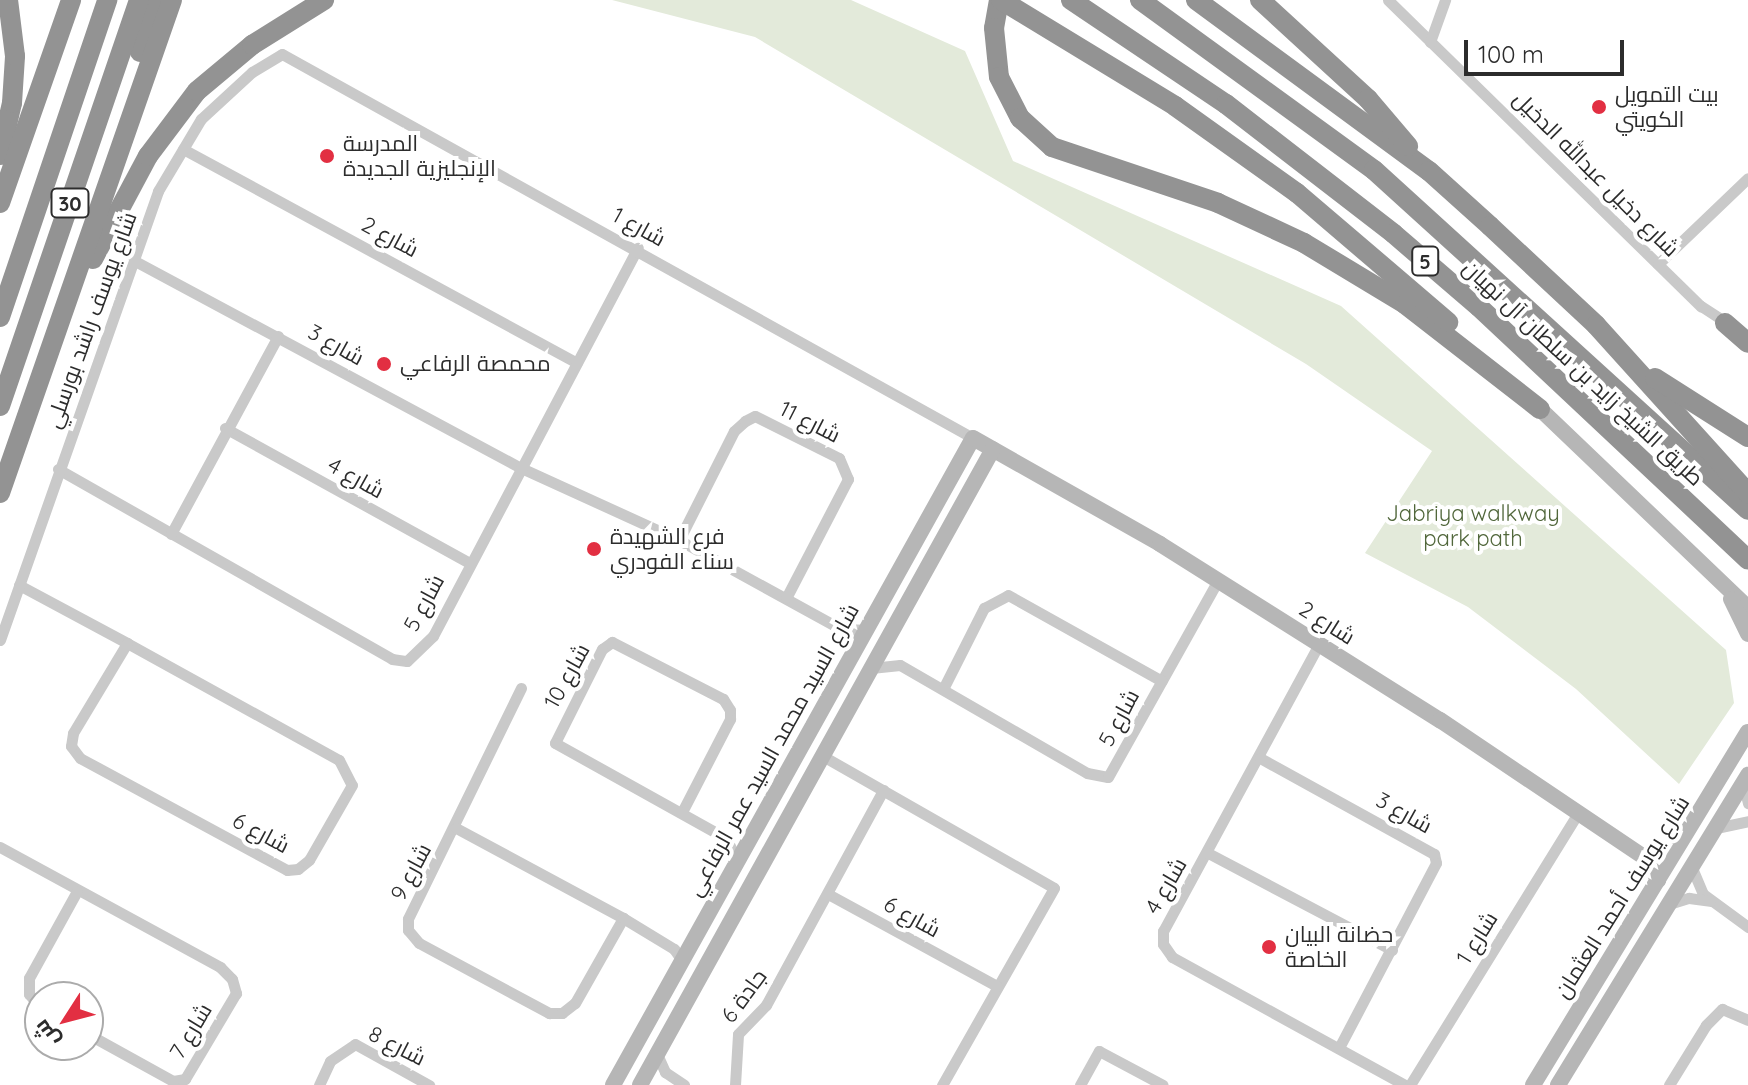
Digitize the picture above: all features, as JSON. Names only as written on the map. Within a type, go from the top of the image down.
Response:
[{"type":"highway","points":[[0,155],[12,103],[15,56],[8,0]]},
{"type":"highway","points":[[0,203],[71,0]]},
{"type":"highway","name":"30","points":[[0,317],[107,0]]},
{"type":"highway","name":"30","points":[[0,406],[139,0]]},
{"type":"highway","points":[[122,134],[155,0]]},
{"type":"highway","points":[[0,493],[70,302],[122,134],[172,0]]},
{"type":"highway","points":[[70,302],[148,156],[180,110],[237,56],[324,0]]},
{"type":"highway","points":[[1000,0],[1175,106],[1297,193],[1466,338],[1540,409],[1405,304],[1304,243],[1218,203],[1052,147],[1020,118],[999,77],[994,28],[1000,0]]},
{"type":"highway","name":"طريق الشيخ زايد بن سلطان آل نهيان","points":[[1071,0],[1226,104],[1394,234],[1479,307],[1748,560]]},
{"type":"highway","name":"طريق الشيخ زايد بن سلطان آل نهيان","points":[[1140,0],[1374,170],[1748,510]]},
{"type":"highway","points":[[1183,0],[1228,25]]},
{"type":"highway","points":[[1196,0],[1429,171]]},
{"type":"highway","points":[[1260,0],[1368,99],[1429,171],[1632,363],[1748,493]]},
{"type":"highway","points":[[1725,323],[1748,343]]},
{"type":"highway","points":[[1632,363],[1747,436]]},
{"type":"street","name":"شارع دخيل عبدالله الدخيل","points":[[1388,0],[1658,264],[1725,323],[1748,335]]},
{"type":"street","points":[[1430,42],[1445,0]]},
{"type":"street","name":"شارع يوسف راشد بورسلي","points":[[0,640],[158,191],[183,149],[223,96],[282,54]]},
{"type":"street","name":"شارع 1","points":[[282,54],[638,248],[973,438]]},
{"type":"street","name":"شارع 2","points":[[183,149],[577,363]]},
{"type":"street","points":[[1658,264],[1748,178]]},
{"type":"street","name":"شارع 5","points":[[58,469],[392,659],[407,661],[433,636],[468,562],[638,248]]},
{"type":"street","name":"شارع 3","points":[[133,260],[519,467]]},
{"type":"street","points":[[171,534],[225,428],[278,336]]},
{"type":"street","points":[[1540,409],[1748,608]]},
{"type":"street","name":"شارع 11","points":[[679,540],[734,431],[745,421],[755,416],[839,458],[848,479],[786,598]]},
{"type":"street","name":"شارع 4","points":[[225,428],[468,562]]},
{"type":"street","name":"شارع 2","points":[[973,438],[1218,580],[1579,811],[1647,859],[1658,880]]},
{"type":"street","name":"شارع السيد محمد السيد عمر الرفاعي","points":[[613,1085],[664,993],[676,953],[691,942],[973,438]]},
{"type":"street","name":"شارع السيد محمد السيد عمر الرفاعي","points":[[635,1084],[657,1054],[993,449]]},
{"type":"street","points":[[519,467],[679,540],[841,629],[864,630]]},
{"type":"street","points":[[1703,568],[1727,594],[1748,634]]},
{"type":"street","name":"شارع 5","points":[[900,665],[1087,773],[1108,777],[1218,580]]},
{"type":"street","name":"شارع 6","points":[[19,585],[127,643],[339,760],[352,785],[309,860],[298,869],[287,870],[80,758],[71,746],[73,733],[127,643]]},
{"type":"street","name":"شارع 5","points":[[943,689],[984,608],[1008,595],[1162,681]]},
{"type":"street","points":[[841,629],[852,651]]},
{"type":"street","points":[[870,668],[900,665],[887,639]]},
{"type":"street","name":"شارع 10","points":[[682,812],[730,719],[730,710],[723,699],[612,642],[602,649],[555,743],[726,838]]},
{"type":"street","name":"شارع 4","points":[[1319,644],[1260,758],[1163,931],[1163,944],[1172,957],[1408,1085]]},
{"type":"street","points":[[794,804],[783,804],[781,799],[830,710],[832,687]]},
{"type":"street","name":"شارع 10","points":[[456,828],[521,688]]},
{"type":"street","name":"شارع يوسف أحمد العثمان","points":[[1533,1085],[1748,732]]},
{"type":"street","points":[[821,755],[1054,888],[942,1085]]},
{"type":"street","name":"شارع 3","points":[[1260,758],[1434,854],[1436,863],[1339,1048]]},
{"type":"street","points":[[1745,779],[1748,803]]},
{"type":"street","name":"شارع يوسف أحمد العثمان","points":[[1558,1085],[1745,779]]},
{"type":"street","points":[[828,894],[883,790]]},
{"type":"street","name":"شارع 1","points":[[1408,1085],[1579,811]]},
{"type":"street","points":[[713,950],[716,929],[772,824],[774,817],[762,816]]},
{"type":"street","points":[[1715,828],[1748,821]]},
{"type":"street","name":"شارع 9","points":[[623,918],[575,1003],[562,1013],[549,1013],[419,943],[408,930],[408,919],[456,828],[623,918],[676,953]]},
{"type":"street","points":[[737,861],[726,838],[752,833]]},
{"type":"street","name":"شارع 7","points":[[0,847],[220,967],[236,993],[185,1079],[173,1081],[104,1043]]},
{"type":"street","points":[[1208,853],[1392,950]]},
{"type":"street","points":[[1647,859],[1671,859]]},
{"type":"street","points":[[1692,868],[1710,901]]},
{"type":"street","points":[[29,981],[77,891]]},
{"type":"street","name":"شارع 6","points":[[828,894],[997,986]]},
{"type":"street","name":"جادة 6","points":[[735,1085],[738,1034],[766,1005],[828,894]]},
{"type":"street","points":[[1669,904],[1689,898],[1710,901],[1748,927]]},
{"type":"street","points":[[635,1084],[667,1008],[664,993]]},
{"type":"street","points":[[1669,1085],[1706,1025],[1722,1009],[1748,1020]]},
{"type":"street","name":"شارع 8","points":[[319,1085],[330,1061],[355,1044],[429,1085]]},
{"type":"street","points":[[1080,1085],[1099,1051],[1163,1085]]},
{"type":"street","points":[[657,1054],[670,1077],[684,1085]]},
{"type":"street","points":[[635,1084],[670,1077]]},
{"type":"green space","name":"Jabriya walkway park path","points":[[612,0],[851,0],[965,51],[1013,161],[1341,306],[1726,650],[1734,703],[1679,784],[1576,689],[1468,607],[1365,553],[1432,451],[1306,364],[755,37]]},
{"type":"place","name":"بيت التمويل الكويتي","points":[[1599,107]]},
{"type":"place","name":"المدرسة الإنجليزية الجديدة","points":[[327,156]]},
{"type":"place","name":"محمصة الرفاعي","points":[[384,364]]},
{"type":"place","name":"فرع الشهيدة سناء الفودري","points":[[594,549]]},
{"type":"place","name":"حضانة البيان الخاصة","points":[[1269,947]]}]
